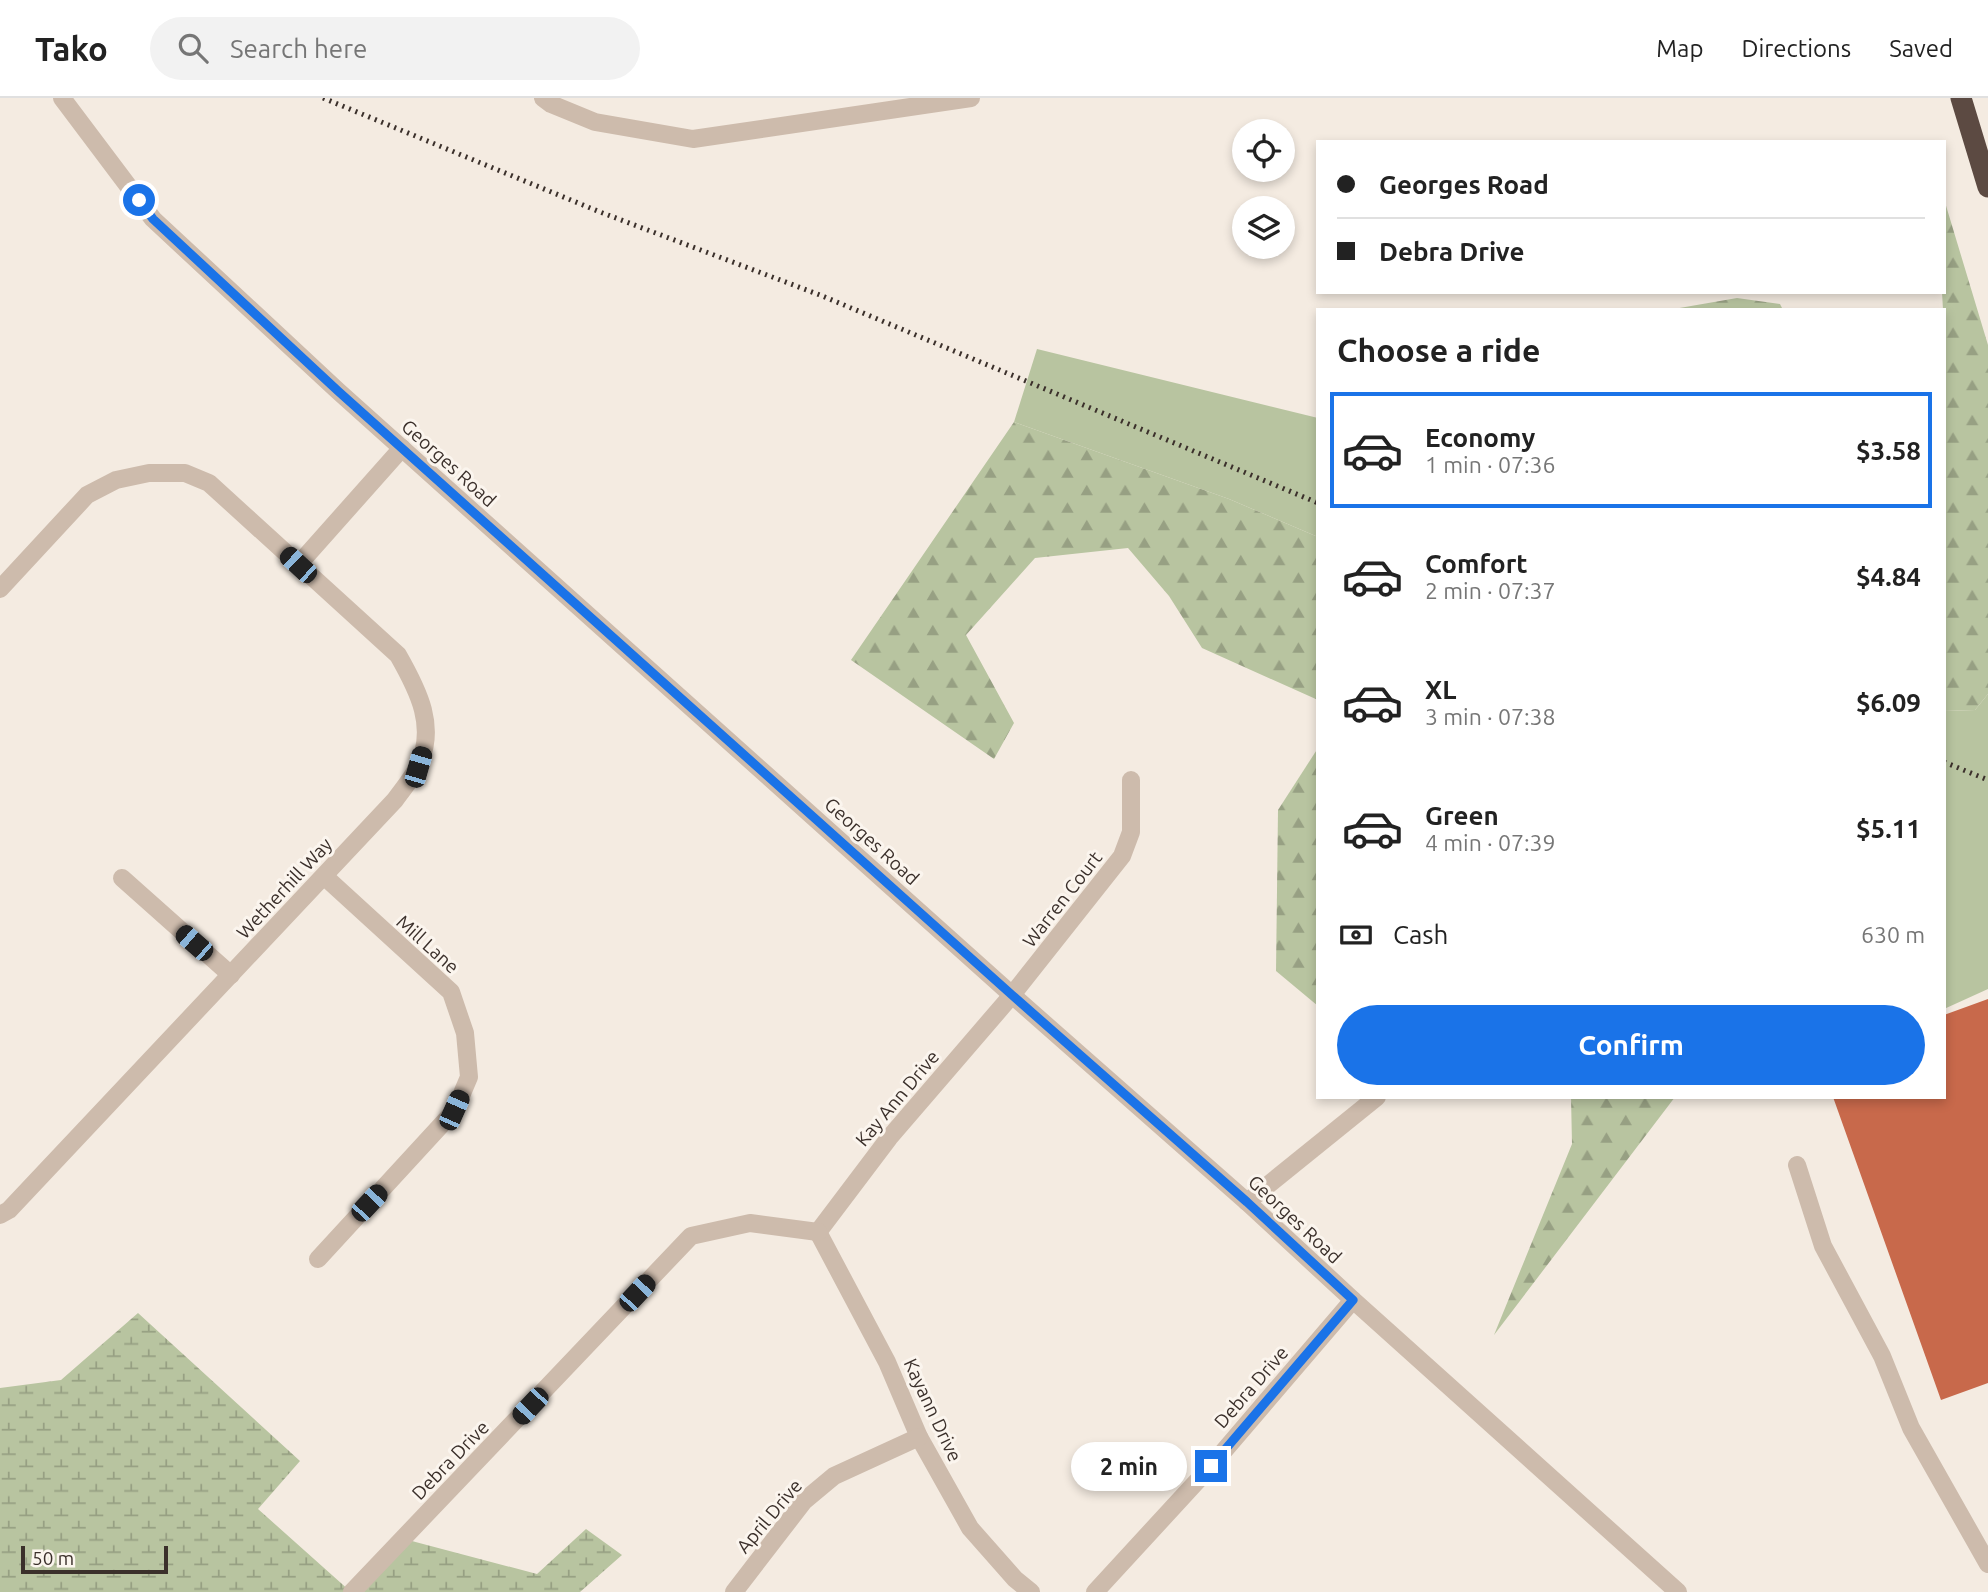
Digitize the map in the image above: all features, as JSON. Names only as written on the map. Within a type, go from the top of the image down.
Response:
[{"type":"highway","points":[[1961,98],[1988,187]]},
{"type":"street","name":"Georges Road","points":[[62,98],[153,219],[401,448],[1247,1202],[1678,1592]]},
{"type":"street","points":[[543,98],[595,122],[694,139],[971,98]]},
{"type":"street","points":[[298,565],[401,448]]},
{"type":"street","name":"Wetherhill Way","points":[[0,589],[87,495],[116,480],[149,473],[185,473],[209,483],[397,655],[416,688],[425,717],[425,742],[418,767],[395,800],[9,1210],[0,1215]]},
{"type":"street","name":"Warren Court","points":[[1012,995],[1122,856],[1131,832],[1131,780]]},
{"type":"street","name":"Mill Lane","points":[[318,1259],[454,1110],[469,1077],[466,1033],[451,992],[324,876]]},
{"type":"street","points":[[122,878],[230,975]]},
{"type":"street","name":"Kay Ann Drive","points":[[818,1232],[889,1138],[1012,995]]},
{"type":"street","points":[[1247,1202],[1375,1099]]},
{"type":"street","points":[[1797,1165],[1823,1246],[1882,1356],[1912,1428],[1988,1564]]},
{"type":"street","name":"Debra Drive","points":[[352,1592],[691,1236],[750,1223],[818,1232]]},
{"type":"street","name":"Kayann Drive","points":[[818,1232],[887,1362],[919,1437],[970,1528],[1015,1579],[1031,1592]]},
{"type":"street","name":"Debra Drive","points":[[1095,1592],[1211,1466],[1353,1300]]},
{"type":"street","name":"April Drive","points":[[734,1592],[804,1501],[834,1476],[919,1437]]},
{"type":"green space","points":[[1946,206],[1988,345],[1988,694],[1975,710],[1946,711],[1946,308],[1943,308],[1942,294],[1946,294]]},
{"type":"green space","points":[[1737,298],[1780,304],[1782,308],[1680,308]]},
{"type":"green space","points":[[1037,349],[1316,418],[1316,536],[1229,499],[1014,422]]},
{"type":"green space","points":[[1014,422],[1229,499],[1316,536],[1316,699],[1202,648],[1169,596],[1128,548],[1035,558],[966,635],[1014,723],[994,759],[851,660]]},
{"type":"green space","points":[[1988,694],[1988,989],[1946,1008],[1946,711],[1975,710]]},
{"type":"green space","points":[[1316,751],[1316,1004],[1276,971],[1278,810]]},
{"type":"green space","points":[[1571,1099],[1673,1099],[1494,1335],[1572,1144]]},
{"type":"green space","points":[[138,1313],[300,1461],[258,1509],[351,1592],[0,1592],[0,1388],[61,1380]]},
{"type":"green space","points":[[586,1529],[622,1555],[580,1592],[358,1592],[408,1540],[537,1574]]},
{"type":"building","points":[[1988,999],[1988,1383],[1941,1400],[1834,1099],[1946,1099],[1946,1014]]},
{"type":"railway","points":[[323,98],[600,212],[820,295],[1316,502]]},
{"type":"railway","points":[[1946,763],[1988,780]]},
{"type":"route","points":[[139,200],[153,219],[338,391],[1247,1202],[1353,1300],[1211,1466]]}]
